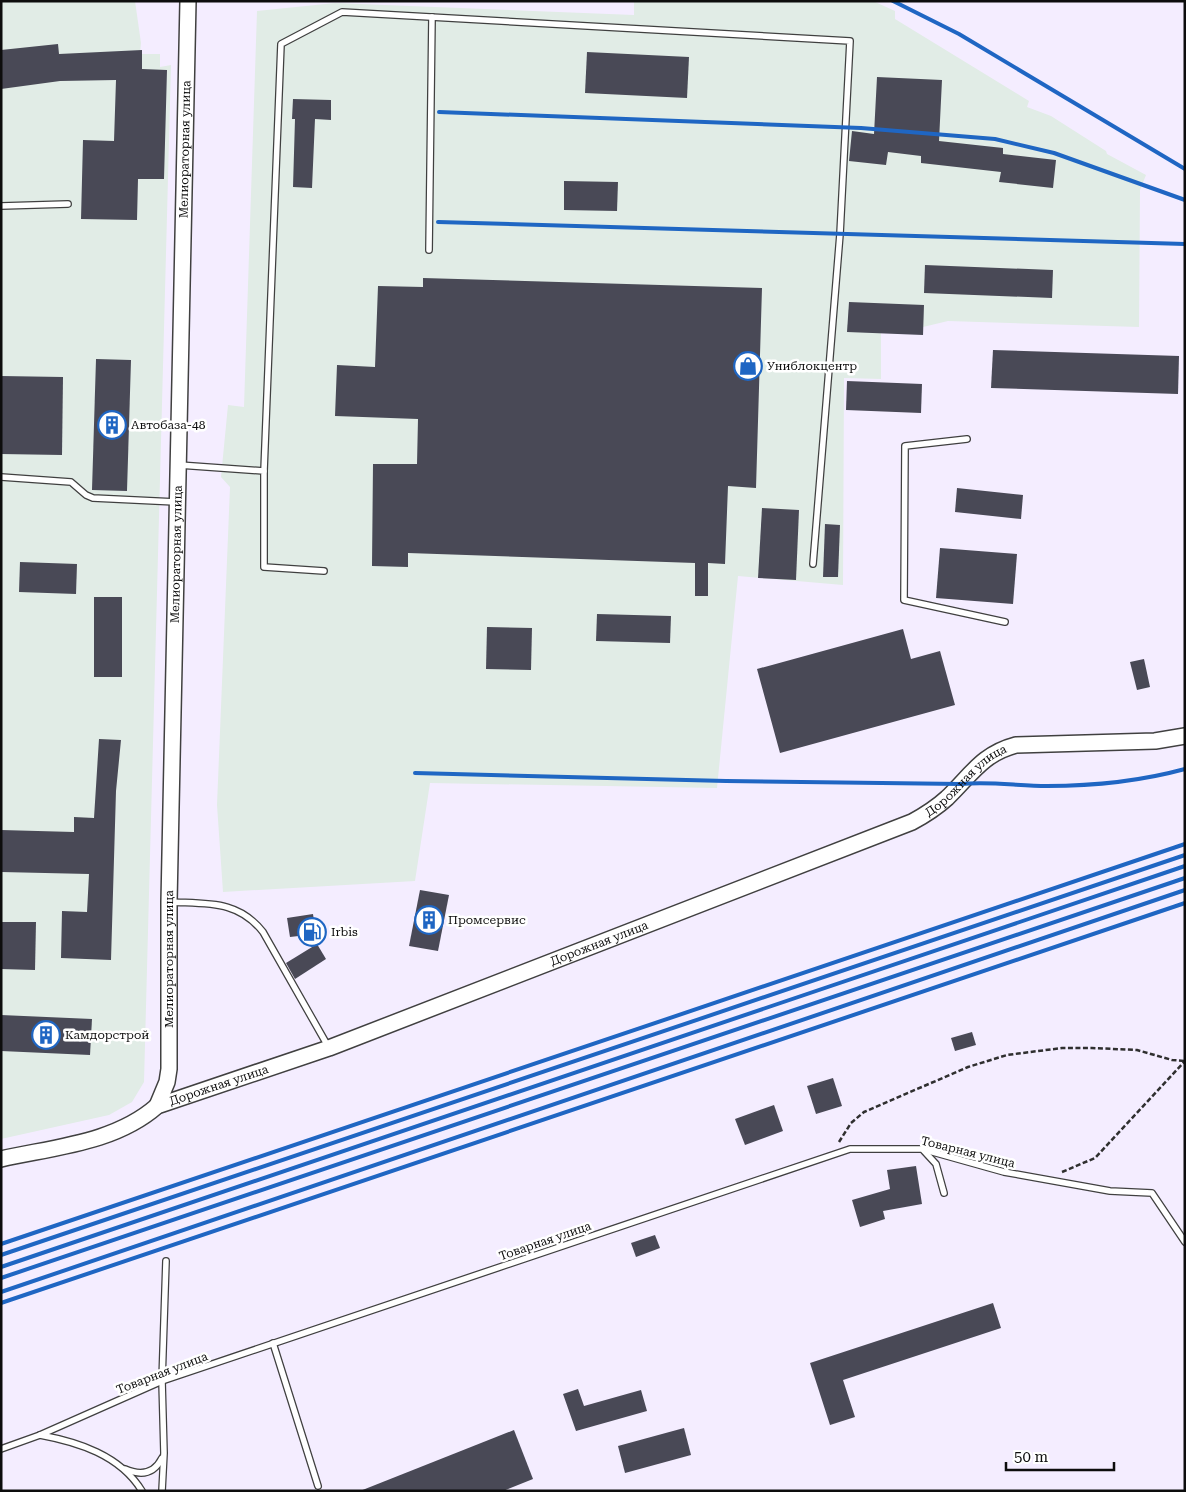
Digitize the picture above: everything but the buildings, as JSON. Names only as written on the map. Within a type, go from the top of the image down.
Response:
[{"type":"street","name":"Мелиораторная улица","points":[[157,1106],[166,1082],[168,1069],[169,902],[188,1]]},
{"type":"street","name":"Дорожная улица","points":[[1,1159],[112,1134],[146,1116],[157,1106],[329,1048],[912,822],[945,800],[988,755],[1002,748],[1016,745],[1071,742],[1160,741],[1185,736]]},
{"type":"lane","points":[[324,571],[264,567],[264,471],[281,44],[342,12],[850,41],[840,234],[813,564]]},
{"type":"lane","points":[[429,250],[432,17]]},
{"type":"lane","points":[[1,206],[68,204]]},
{"type":"lane","points":[[967,439],[905,446],[904,600],[1004,622]]},
{"type":"lane","points":[[178,465],[264,471]]},
{"type":"lane","points":[[1,477],[71,482],[86,495],[93,498],[178,502]]},
{"type":"lane","points":[[169,902],[231,907],[255,921],[329,1048]]},
{"type":"lane","name":"Товарная улица","points":[[1,1449],[40,1435],[162,1381],[850,1149],[922,1149],[1004,1172],[1110,1191],[1152,1193],[1185,1242]]},
{"type":"lane","points":[[922,1149],[936,1164],[944,1193]]},
{"type":"lane","points":[[162,1491],[164,1453],[162,1381],[166,1261]]},
{"type":"lane","points":[[274,1343],[318,1486]]},
{"type":"lane","points":[[40,1435],[71,1441],[95,1451],[121,1468],[134,1473],[147,1473],[158,1467],[164,1453]]},
{"type":"lane","points":[[121,1468],[142,1491]]},
{"type":"path","points":[[829,1156],[851,1124],[864,1112],[968,1067],[1007,1055],[1062,1048],[1092,1048],[1137,1050],[1172,1060],[1185,1061]]},
{"type":"path","points":[[1042,1179],[1095,1158],[1185,1061]]},
{"type":"shaded area","points":[[1,1],[135,1],[141,43],[140,54],[160,54],[160,67],[171,65],[144,1082],[132,1102],[109,1115],[1,1139]]},
{"type":"shaded area","points":[[634,1],[873,1],[895,11],[895,19],[1029,101],[1027,107],[1051,116],[1106,151],[1107,154],[1146,175],[1140,190],[1139,327],[948,321],[923,327],[881,327],[881,379],[844,378],[843,585],[738,576],[717,788],[430,783],[415,881],[223,892],[217,805],[230,487],[221,477],[228,405],[244,407],[257,11],[335,3],[634,15]]},
{"type":"railway","points":[[893,1],[959,34],[1185,169]]},
{"type":"railway","points":[[439,112],[861,128],[995,139],[1054,153],[1185,200]]},
{"type":"railway","points":[[438,222],[1185,244]]},
{"type":"railway","points":[[415,773],[726,781],[983,783],[1047,786],[1116,782],[1151,777],[1185,769]]},
{"type":"railway","points":[[1,1244],[1185,844]]},
{"type":"railway","points":[[1,1255],[1185,855]]},
{"type":"railway","points":[[1,1267],[1185,866]]},
{"type":"railway","points":[[1,1278],[1185,878]]},
{"type":"railway","points":[[1,1292],[1185,890]]},
{"type":"railway","points":[[1,1303],[1185,903]]},
{"type":"place","name":"Униблокцентр","points":[[748,366]]},
{"type":"place","name":"Автобаза-48","points":[[112,425]]},
{"type":"place","name":"Промсервис","points":[[429,920]]},
{"type":"place","name":"Irbis","points":[[312,932]]},
{"type":"place","name":"Камдорстрой","points":[[46,1035]]}]
